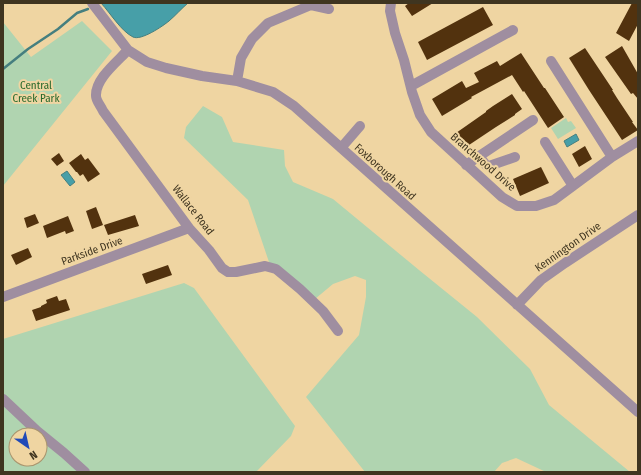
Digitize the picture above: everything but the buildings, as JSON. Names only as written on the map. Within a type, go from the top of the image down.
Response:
[{"type":"street","name":"Foxborough Road","points":[[92,3],[128,50],[147,62],[202,76],[237,81],[273,92],[294,106],[638,412]]},
{"type":"street","name":"Branchwood Drive","points":[[391,3],[390,11],[395,33],[420,115],[431,132],[466,165],[502,197],[517,206],[536,206],[554,200],[612,157],[638,141]]},
{"type":"street","points":[[237,81],[241,58],[252,39],[268,24],[288,14],[312,5],[329,9]]},
{"type":"street","points":[[411,86],[513,30]]},
{"type":"street","name":"Wallace Road","points":[[128,50],[106,73],[97,86],[96,97],[103,111],[189,228],[209,250],[222,268],[228,272],[236,272],[266,266],[276,269],[323,311],[338,331]]},
{"type":"street","points":[[551,62],[612,157]]},
{"type":"street","points":[[466,165],[533,120]]},
{"type":"street","points":[[341,148],[360,126]]},
{"type":"street","points":[[545,142],[573,186]]},
{"type":"street","points":[[479,156],[486,165],[489,166],[515,157]]},
{"type":"street","name":"Kennington Drive","points":[[517,305],[541,280],[638,215]]},
{"type":"street","name":"Parkside Drive","points":[[3,297],[189,228]]},
{"type":"street","points":[[3,399],[84,472]]},
{"type":"green space","name":"Central Creek Park","points":[[82,21],[112,51],[3,186],[3,22],[31,57]]},
{"type":"green space","points":[[203,106],[222,117],[233,142],[284,150],[285,166],[293,182],[333,199],[477,317],[530,369],[549,405],[630,472],[546,472],[516,458],[502,463],[494,472],[365,472],[306,397],[359,335],[366,297],[366,280],[355,276],[333,284],[315,299],[269,262],[248,200],[184,138],[186,127]]},
{"type":"green space","points":[[566,118],[568,122],[571,121],[576,128],[558,139],[551,128]]},
{"type":"green space","points":[[184,283],[194,288],[295,426],[291,436],[256,472],[3,472],[3,339]]},
{"type":"water","points":[[101,3],[188,3],[172,19],[162,26],[137,38],[124,31]]},
{"type":"water","points":[[576,134],[579,140],[567,147],[564,141]]},
{"type":"water","points":[[67,171],[75,182],[70,186],[61,175]]},
{"type":"waterway","points":[[3,69],[28,49],[58,29],[77,13],[88,9]]}]
